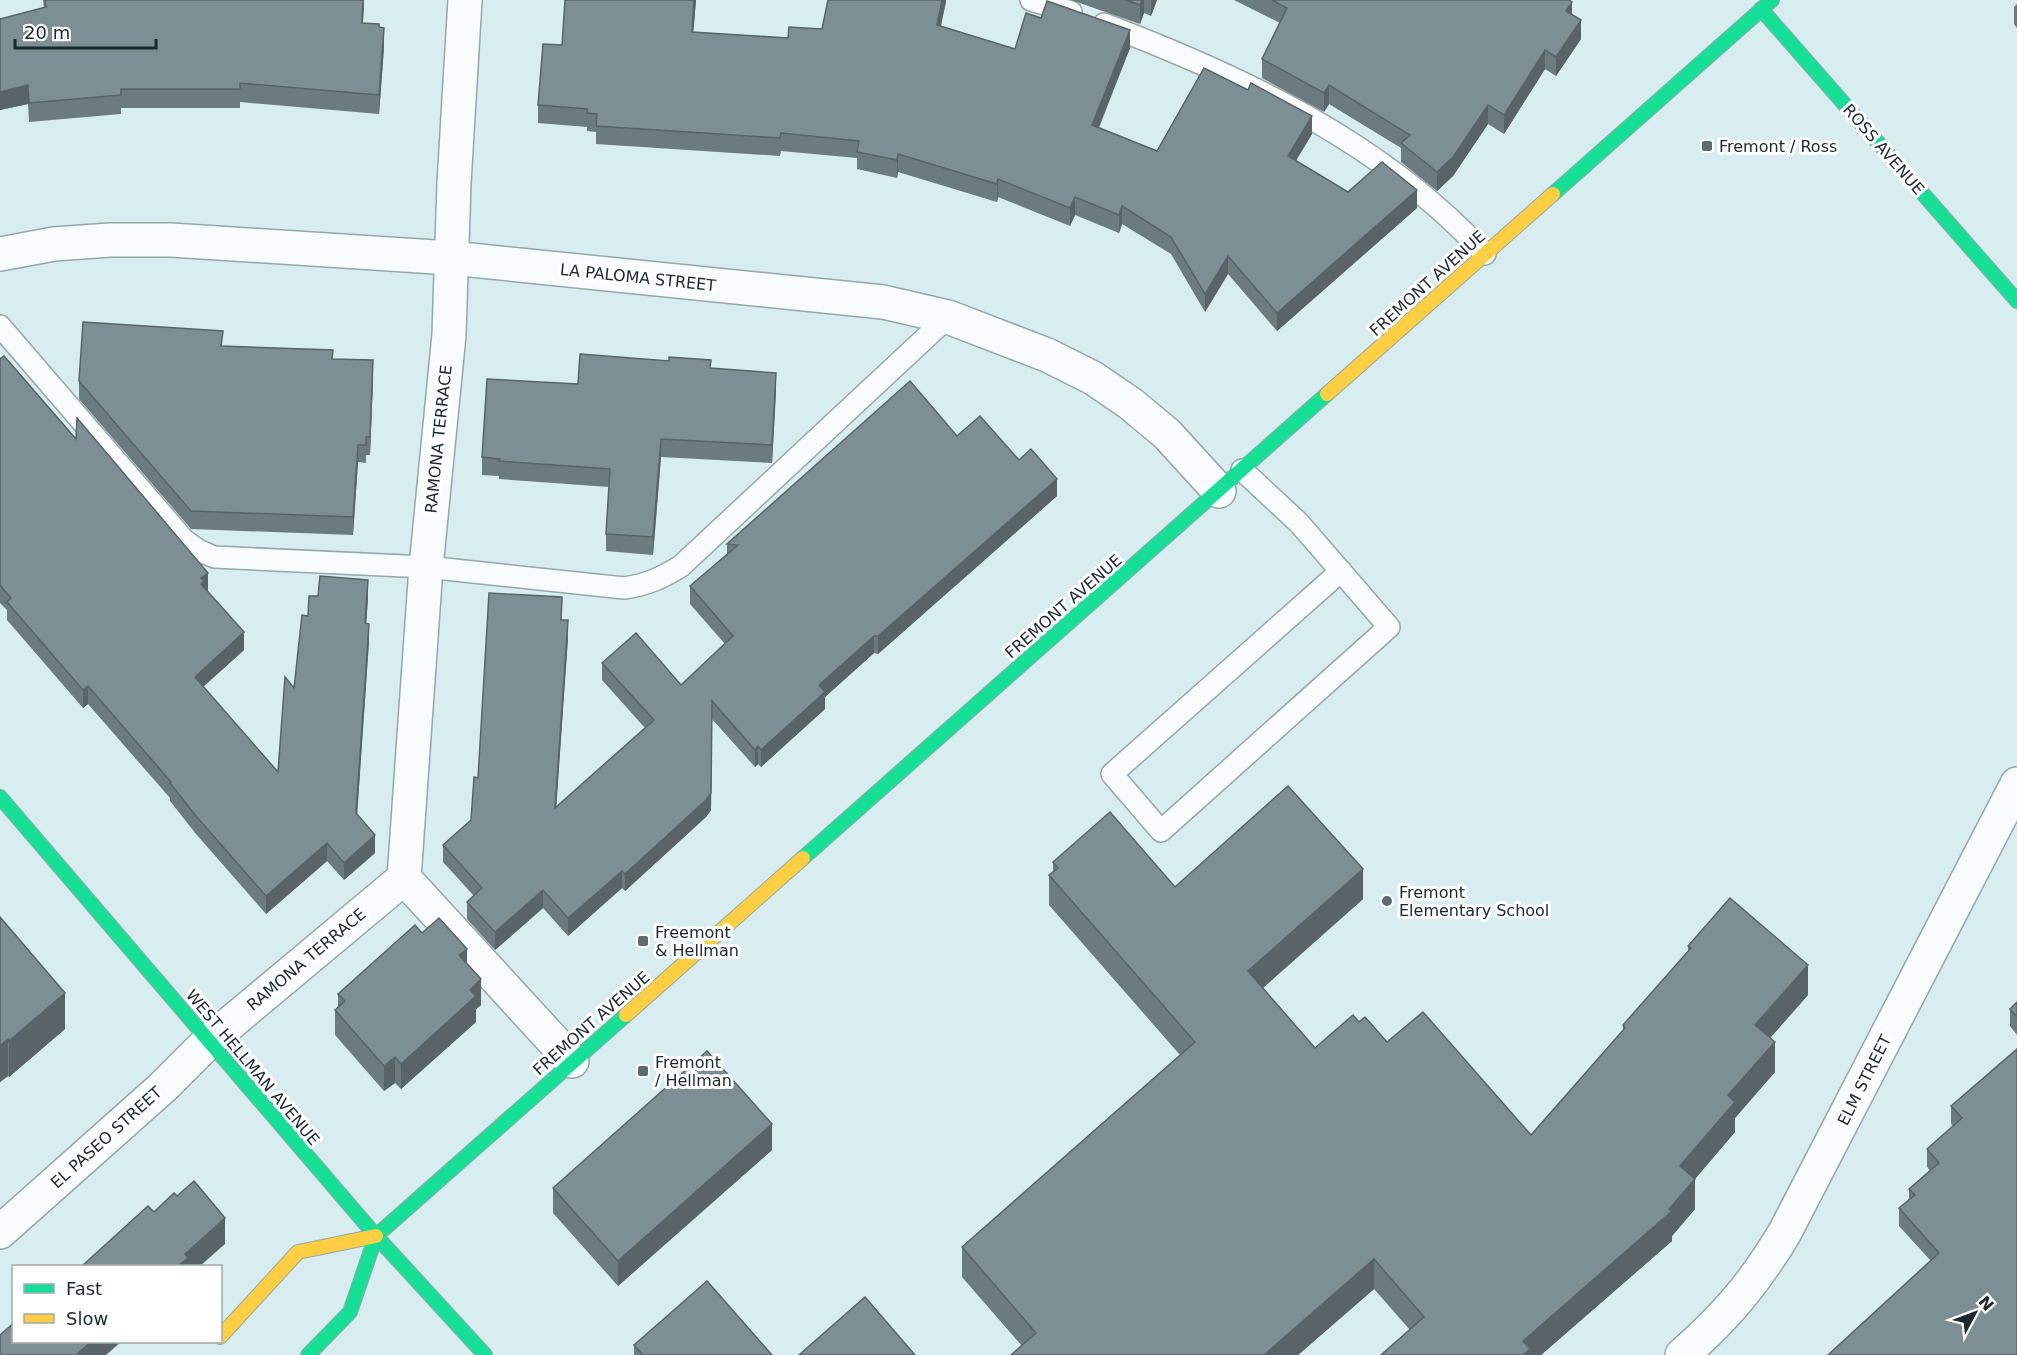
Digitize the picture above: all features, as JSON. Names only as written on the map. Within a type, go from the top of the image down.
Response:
[{"type":"main road","name":"FREMONT AVENUE","points":[[308,1355],[350,1312],[376,1236],[1485,254],[1760,3]]},
{"type":"main road","name":"ROSS AVENUE","points":[[1760,3],[2017,302]]},
{"type":"main road","name":"WEST HELLMAN AVENUE","points":[[0,797],[376,1236],[485,1355]]},
{"type":"main road","points":[[222,1335],[298,1252],[376,1236]]},
{"type":"street","name":"RAMONA TERRACE","points":[[209,1041],[404,878],[426,567],[449,335],[465,0]]},
{"type":"street","name":"LA PALOMA STREET","points":[[0,254],[54,243],[171,240],[451,258],[883,302],[948,317],[1047,355],[1093,378],[1131,404],[1230,481]]},
{"type":"street","name":"ELM STREET","points":[[1682,1355],[1708,1333],[1751,1286],[1785,1232],[2017,784]]},
{"type":"street","points":[[404,878],[572,1061]]},
{"type":"street","name":"EL PASEO STREET","points":[[0,1232],[163,1087],[209,1041]]},
{"type":"lane","points":[[1031,0],[1084,16],[1155,43],[1282,103],[1396,173],[1461,228],[1485,254]]},
{"type":"lane","points":[[0,327],[184,540],[214,557],[426,567],[624,588],[643,586],[681,566],[948,317]]},
{"type":"lane","points":[[1230,481],[1299,523],[1341,571],[1389,627],[1161,831],[1112,774],[1341,571]]},
{"type":"building","points":[[45,0],[363,0],[362,23],[379,24],[379,27],[384,28],[379,95],[240,83],[240,89],[121,89],[121,95],[29,103],[28,85],[0,92],[0,19],[46,7]]},
{"type":"building","points":[[565,0],[694,0],[692,32],[788,38],[789,27],[822,29],[828,0],[942,0],[937,25],[1015,49],[1026,13],[1041,18],[1047,1],[1130,30],[1092,125],[1157,151],[1204,68],[1248,90],[1251,83],[1312,116],[1288,156],[1348,192],[1382,162],[1417,190],[1277,313],[1228,256],[1205,294],[1171,237],[1122,206],[1119,215],[1075,197],[1070,208],[998,179],[997,184],[898,154],[897,160],[857,152],[859,141],[781,133],[780,138],[596,126],[597,114],[587,113],[587,109],[538,105],[543,44],[562,45]]},
{"type":"building","points":[[1125,0],[1142,0],[1140,5]]},
{"type":"building","points":[[1272,0],[1569,0],[1572,2],[1566,11],[1581,20],[1556,57],[1545,50],[1504,115],[1488,105],[1453,157],[1437,172],[1401,143],[1410,135],[1329,85],[1324,93],[1262,59],[1287,8]]},
{"type":"building","points":[[83,322],[223,331],[221,346],[333,350],[332,359],[373,360],[370,437],[366,437],[366,445],[358,445],[353,517],[191,511],[79,381]]},
{"type":"building","points":[[580,354],[669,361],[669,357],[711,360],[710,368],[776,373],[772,445],[661,439],[653,537],[606,534],[610,469],[499,461],[500,459],[482,457],[487,379],[578,384]]},
{"type":"building","points":[[4,356],[76,439],[77,418],[208,573],[201,578],[204,581],[201,584],[244,632],[195,677],[278,772],[285,677],[294,688],[302,615],[308,616],[309,596],[318,596],[320,576],[368,580],[365,623],[369,624],[356,813],[375,835],[344,863],[327,843],[266,896],[88,686],[83,690],[7,602],[11,598],[0,585],[0,359]]},
{"type":"building","points":[[910,381],[957,436],[980,416],[1019,460],[1031,449],[1057,479],[819,685],[825,692],[761,750],[758,746],[755,750],[712,701],[711,793],[706,800],[625,874],[622,871],[568,918],[543,890],[495,932],[467,902],[482,888],[443,845],[471,820],[474,777],[478,778],[489,593],[562,597],[561,620],[568,620],[555,808],[654,720],[602,663],[636,633],[681,685],[733,636],[690,586],[738,545],[727,544]]},
{"type":"building","points":[[1288,786],[1363,869],[1248,971],[1315,1048],[1353,1015],[1359,1022],[1365,1017],[1387,1042],[1423,1012],[1531,1135],[1625,1028],[1623,1025],[1691,948],[1688,946],[1730,898],[1808,965],[1755,1025],[1775,1042],[1728,1095],[1735,1102],[1680,1166],[1695,1179],[1669,1209],[1672,1211],[1523,1341],[1530,1349],[1523,1355],[1381,1355],[1424,1317],[1374,1259],[1264,1355],[1011,1355],[1036,1333],[962,1247],[1195,1042],[1049,875],[1058,868],[1053,862],[1110,812],[1175,887]]},
{"type":"building","points":[[0,917],[65,993],[9,1041],[8,1039],[0,1046]]},
{"type":"building","points":[[439,918],[467,949],[459,955],[481,979],[470,990],[476,996],[401,1064],[395,1057],[384,1066],[335,1010],[345,1001],[338,994],[415,925],[422,933]]},
{"type":"building","points":[[2017,1002],[2017,1017],[2010,1009]]},
{"type":"building","points":[[2017,1049],[2017,1355],[1828,1355],[1939,1253],[1899,1208],[1915,1195],[1909,1189],[1939,1163],[1927,1149],[1962,1118],[1951,1106]]},
{"type":"building","points":[[707,1051],[772,1124],[618,1261],[553,1188]]},
{"type":"building","points":[[194,1181],[225,1218],[185,1254],[188,1258],[179,1265],[83,1265],[148,1206],[154,1212],[174,1193],[177,1196]]},
{"type":"building","points":[[707,1281],[772,1355],[643,1355],[634,1345]]},
{"type":"building","points":[[865,1297],[915,1355],[799,1355]]},
{"type":"building","points":[[12,1325],[12,1343],[90,1343],[76,1355],[0,1355],[0,1335]]},
{"type":"traffic: fast","points":[[1553,194],[1772,0]]},
{"type":"traffic: fast","points":[[1761,9],[2017,301]]},
{"type":"traffic: fast","points":[[803,858],[1327,394]]},
{"type":"traffic: fast","points":[[0,797],[376,1236],[485,1355]]},
{"type":"traffic: fast","points":[[308,1355],[350,1312],[376,1236],[626,1015]]},
{"type":"traffic: slow","points":[[1327,394],[1553,194]]},
{"type":"traffic: slow","points":[[626,1015],[803,858]]},
{"type":"traffic: slow","points":[[222,1335],[298,1252],[376,1236]]},
{"type":"place","name":"Fremont / Ross","points":[[1707,146]]},
{"type":"place","name":"Fremont Elementary School","points":[[1387,901]]},
{"type":"place","name":"Freemont & Hellman","points":[[643,941]]},
{"type":"place","name":"Fremont / Hellman","points":[[643,1071]]}]
